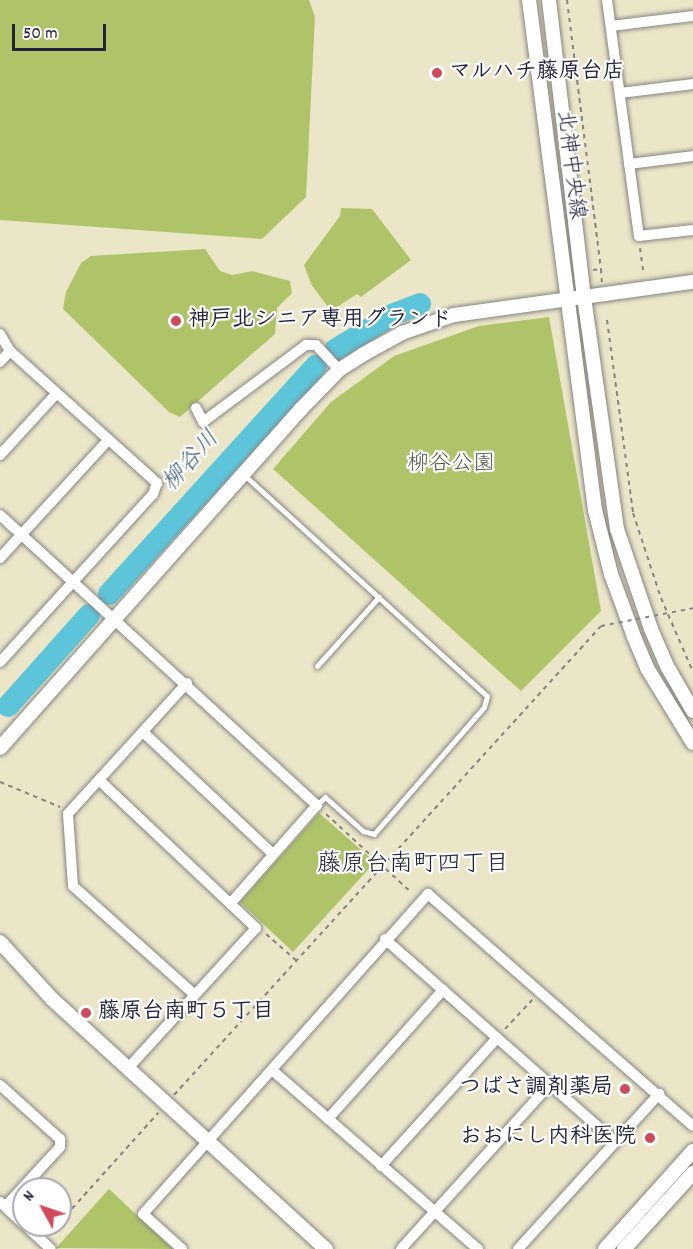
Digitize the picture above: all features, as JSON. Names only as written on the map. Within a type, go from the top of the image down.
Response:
[{"type":"street","name":"北神中央線","points":[[529,0],[595,510],[611,574],[647,668],[693,742]]},
{"type":"street","points":[[549,0],[584,297],[617,529],[647,621],[667,666],[693,711]]},
{"type":"street","points":[[607,0],[639,236],[693,230]]},
{"type":"street","points":[[611,26],[693,16]]},
{"type":"street","points":[[620,93],[693,84]]},
{"type":"street","points":[[629,164],[693,156]]},
{"type":"street","points":[[0,748],[114,617],[339,370],[402,333],[454,315],[693,282]]},
{"type":"street","points":[[0,334],[10,351],[157,483],[153,494],[0,662]]},
{"type":"street","points":[[196,408],[203,422],[306,345],[316,345],[339,370]]},
{"type":"street","points":[[0,362],[10,351]]},
{"type":"street","points":[[0,455],[56,394]]},
{"type":"street","points":[[0,558],[108,440]]},
{"type":"street","points":[[0,515],[187,683],[317,806],[231,903]]},
{"type":"street","points":[[187,683],[71,811],[73,886],[194,994]]},
{"type":"street","points":[[143,732],[273,854]]},
{"type":"street","points":[[99,780],[256,928],[128,1068]]},
{"type":"street","points":[[182,1249],[143,1214],[273,1070],[385,939],[428,894],[693,1126]]},
{"type":"street","points":[[385,939],[614,1141]]},
{"type":"street","points":[[0,942],[36,984],[326,1249]]},
{"type":"street","points":[[328,1119],[443,990]]},
{"type":"street","points":[[381,1166],[497,1038]]},
{"type":"street","points":[[273,1070],[478,1249]]},
{"type":"street","points":[[0,1084],[60,1139],[60,1147],[2,1204]]},
{"type":"street","points":[[401,1249],[550,1084]]},
{"type":"street","points":[[518,1249],[659,1094]]},
{"type":"street","points":[[605,1249],[693,1151]]},
{"type":"street","points":[[624,1249],[693,1173]]},
{"type":"lane","points":[[243,474],[482,690],[487,701],[374,834],[363,831],[325,797],[317,806]]},
{"type":"lane","points":[[317,666],[379,597]]},
{"type":"path","points":[[567,0],[603,287]]},
{"type":"path","points":[[639,236],[645,280]]},
{"type":"path","points":[[587,272],[600,269]]},
{"type":"path","points":[[607,320],[633,513],[665,613],[693,672]]},
{"type":"path","points":[[72,1209],[601,626],[693,608]]},
{"type":"path","points":[[0,782],[71,811]]},
{"type":"path","points":[[317,806],[421,902]]},
{"type":"path","points":[[256,928],[298,962]]},
{"type":"path","points":[[497,1038],[540,992]]},
{"type":"green space","points":[[0,0],[309,0],[315,17],[306,197],[262,239],[0,220]]},
{"type":"green space","points":[[341,208],[372,209],[411,260],[361,297],[357,294],[331,311],[311,284],[304,265],[340,216]]},
{"type":"green space","name":"神戸北シニア専用グランド","points":[[205,249],[220,271],[232,275],[252,271],[290,281],[292,293],[277,308],[275,334],[180,417],[169,412],[63,309],[66,292],[81,263],[91,256]]},
{"type":"green space","name":"柳谷公園","points":[[549,317],[601,611],[521,691],[273,469],[331,402],[394,356],[479,326]]},
{"type":"green space","points":[[319,813],[375,862],[293,952],[240,902]]},
{"type":"green space","points":[[109,1189],[173,1249],[56,1248],[66,1237],[72,1237],[72,1230]]},
{"type":"waterway","name":"柳谷川","points":[[335,350],[394,314],[420,304]]},
{"type":"waterway","name":"柳谷川","points":[[109,594],[316,366]]},
{"type":"waterway","name":"柳谷川","points":[[8,706],[89,615]]},
{"type":"place","name":"マルハチ藤原台店","points":[[437,73]]},
{"type":"place","name":"神戸北シニア専用グランド","points":[[176,321]]},
{"type":"place","name":"藤原台南町５丁目","points":[[86,1013]]},
{"type":"place","name":"つばさ調剤薬局","points":[[625,1089]]},
{"type":"place","name":"おおにし内科医院","points":[[650,1138]]},
{"type":"district","name":"藤原台南町四丁目","points":[[413,866]]}]
